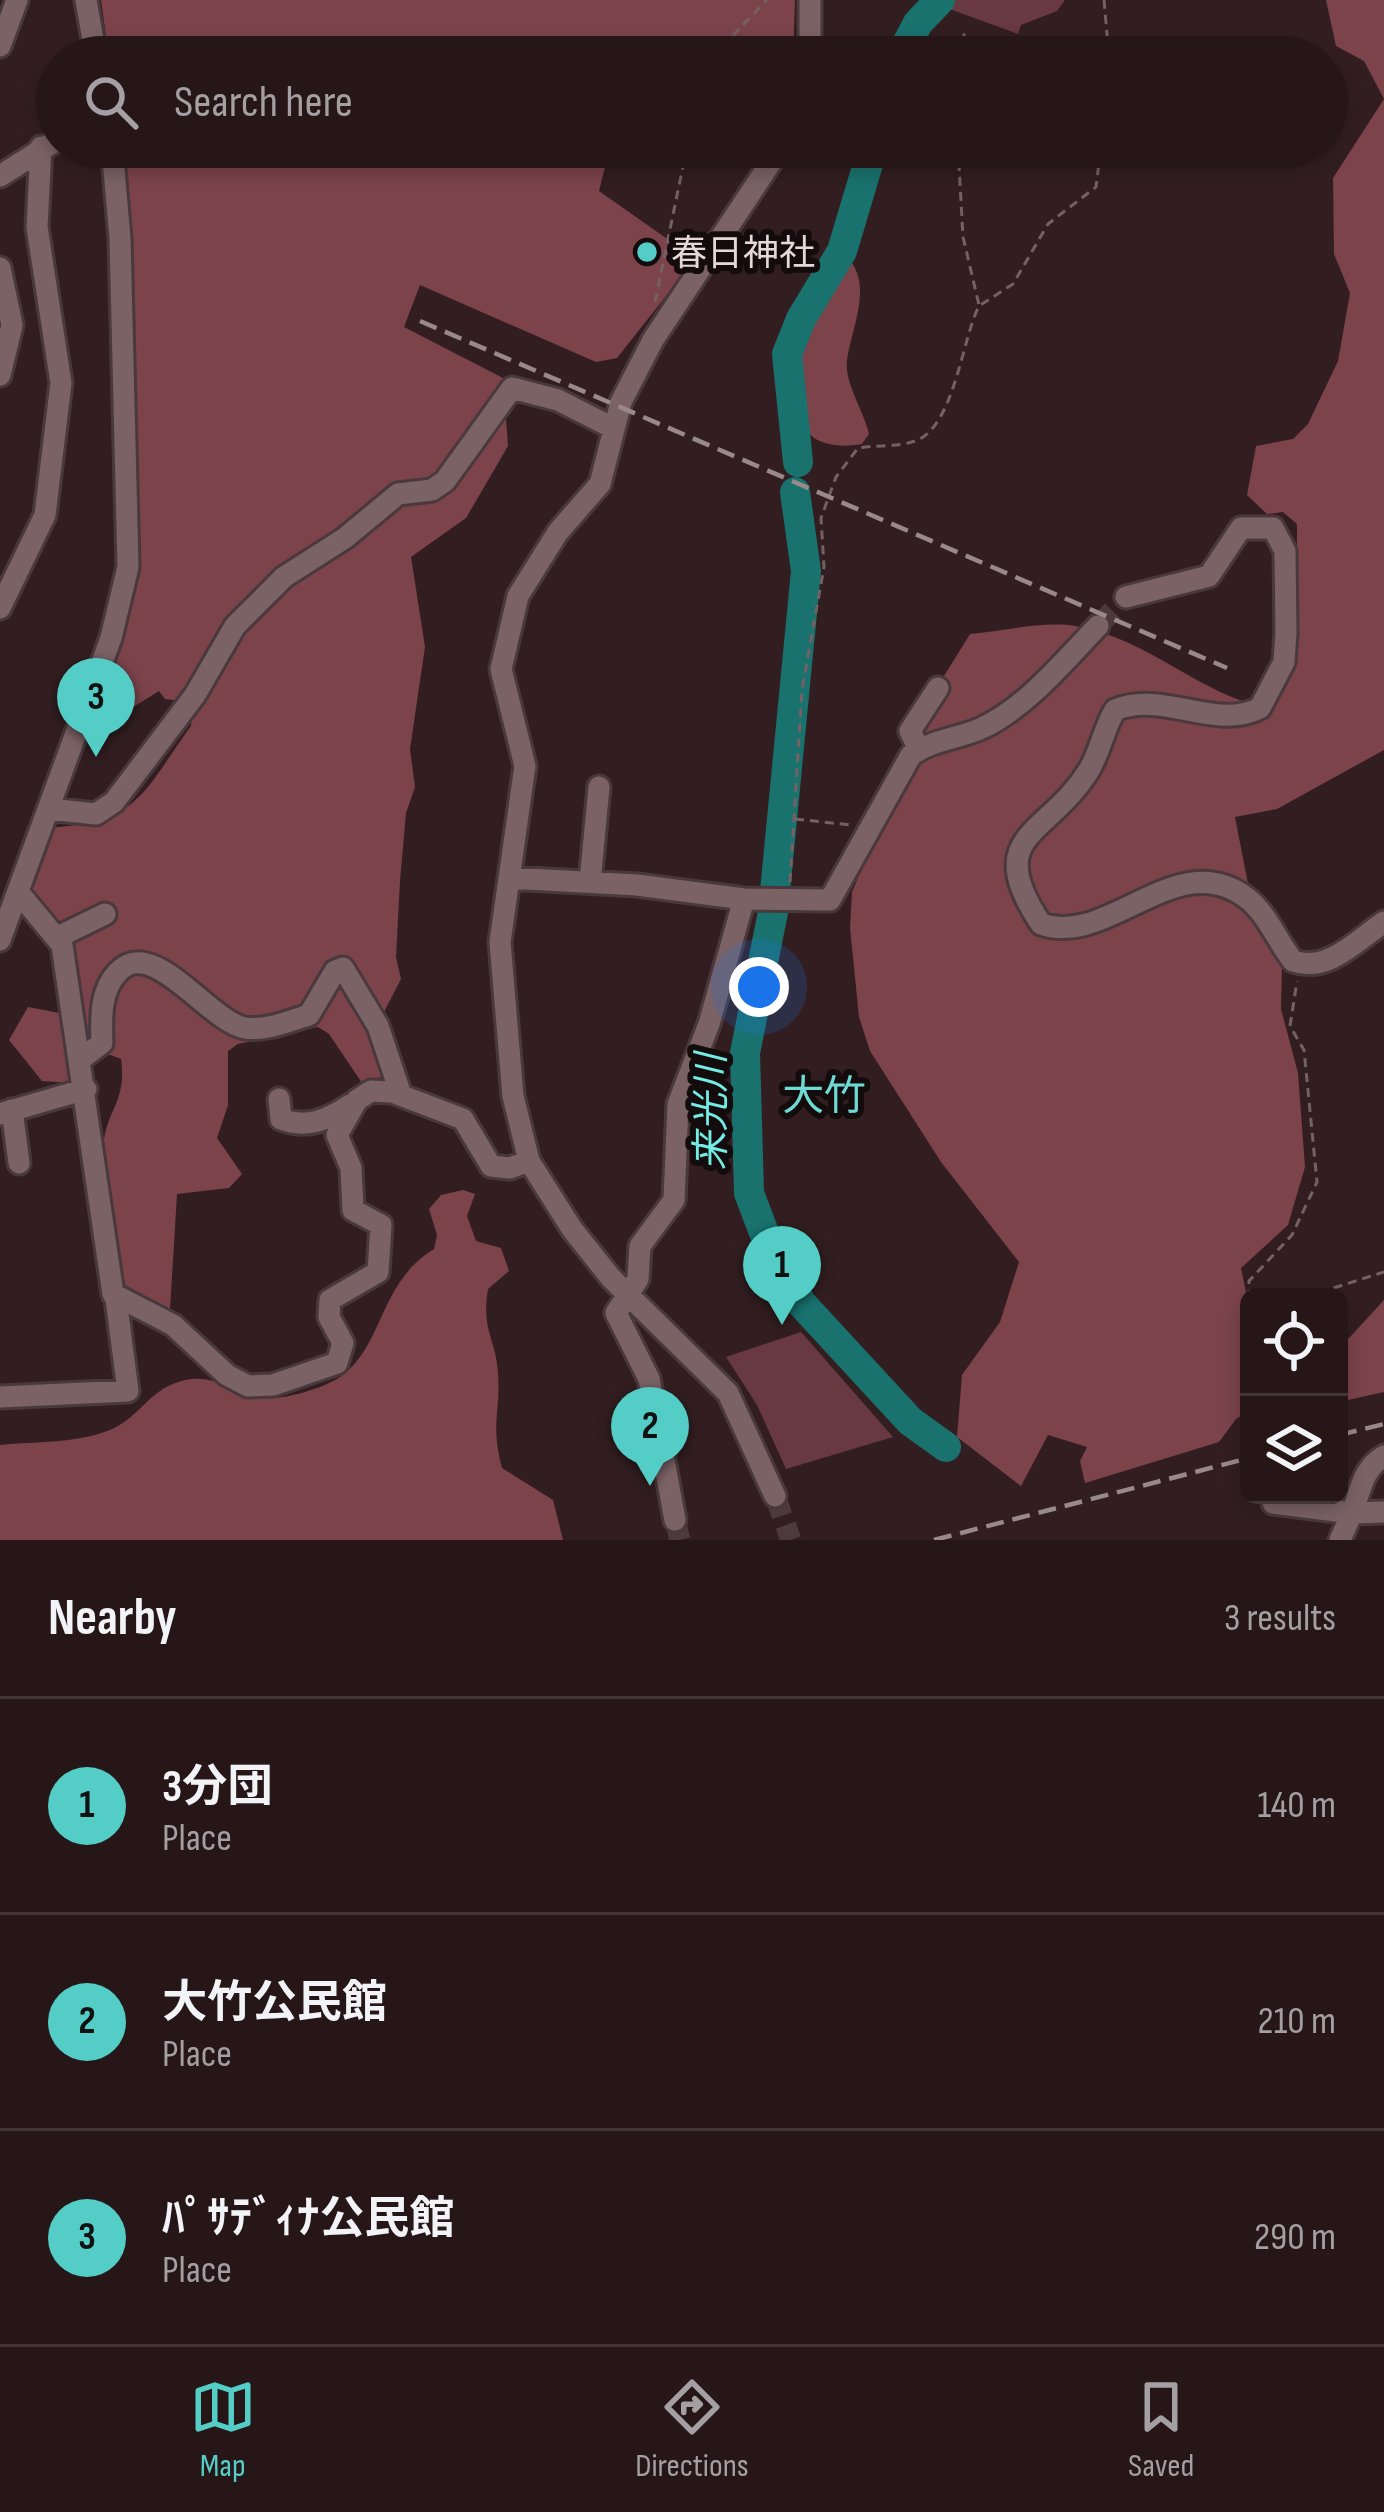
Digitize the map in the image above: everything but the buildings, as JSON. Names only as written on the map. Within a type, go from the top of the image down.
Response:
[{"type":"street","points":[[0,46],[17,0]]},
{"type":"street","points":[[86,0],[92,36]]},
{"type":"street","points":[[810,0],[810,36]]},
{"type":"street","points":[[0,176],[36,152]]},
{"type":"street","points":[[0,608],[45,515],[52,475],[61,373],[37,227],[46,168]]},
{"type":"street","points":[[0,940],[120,612],[128,567],[120,238],[114,168]]},
{"type":"street","points":[[767,168],[653,340],[614,428],[600,484],[558,532],[518,596],[501,669],[525,766],[500,942],[513,1096],[529,1161],[572,1229],[728,1393],[775,1496]]},
{"type":"street","points":[[0,268],[12,325],[0,375]]},
{"type":"street","points":[[49,809],[96,814],[114,802],[195,695],[235,626],[284,577],[345,538],[388,500],[398,494],[433,490],[445,482],[512,388],[557,400],[614,428]]},
{"type":"street","points":[[1126,597],[1209,576],[1241,528],[1274,528],[1285,551],[1284,662],[1260,708],[1237,717],[1150,702],[1114,710],[1090,769],[1021,848],[1014,877],[1041,924],[1056,929],[1168,888],[1224,886],[1247,899],[1293,961],[1301,964],[1333,959],[1384,922]]},
{"type":"street","points":[[509,878],[749,900],[835,897],[919,749],[985,727],[1037,687],[1099,626]]},
{"type":"street","points":[[919,749],[910,731],[938,688]]},
{"type":"street","points":[[590,882],[599,787]]},
{"type":"street","points":[[0,1397],[128,1391],[60,936],[19,892]]},
{"type":"street","points":[[675,1520],[649,1379],[617,1324],[618,1304],[638,1279],[640,1246],[674,1200],[678,1104],[749,900]]},
{"type":"street","points":[[60,936],[105,914]]},
{"type":"street","points":[[81,1059],[101,1043],[106,992],[126,964],[138,961],[164,969],[197,999],[243,1028],[274,1026],[309,1015],[335,971],[343,968],[378,1026],[400,1095]]},
{"type":"street","points":[[19,1163],[6,1112],[86,1089]]},
{"type":"street","points":[[279,1099],[281,1119],[296,1125],[330,1118],[371,1091],[400,1095],[464,1119],[491,1166],[510,1168],[529,1161]]},
{"type":"street","points":[[116,1299],[173,1324],[227,1375],[248,1386],[273,1384],[338,1363],[343,1343],[329,1317],[330,1300],[340,1289],[375,1278],[382,1232],[379,1222],[353,1210],[352,1168],[338,1139],[357,1100]]},
{"type":"street","points":[[1340,1540],[1360,1484],[1372,1463],[1384,1456]]},
{"type":"street","points":[[1281,1504],[1384,1512]]},
{"type":"path","points":[[732,36],[767,0]]},
{"type":"path","points":[[1104,0],[1107,36]]},
{"type":"path","points":[[964,36],[965,29]]},
{"type":"path","points":[[655,305],[683,168]]},
{"type":"path","points":[[789,902],[802,690],[824,567],[820,532],[826,502],[848,454],[913,442],[925,434],[953,388],[979,306],[963,237],[959,168]]},
{"type":"path","points":[[979,306],[1013,284],[1048,224],[1096,187],[1098,168]]},
{"type":"path","points":[[793,819],[873,826]]},
{"type":"path","points":[[1249,1288],[1249,1281],[1292,1235],[1317,1182],[1304,1050],[1290,1026],[1301,964]]},
{"type":"path","points":[[1333,1288],[1384,1272]]},
{"type":"shaded area","points":[[101,0],[795,0],[794,36],[106,36]]},
{"type":"shaded area","points":[[939,0],[1065,0],[1057,11],[1021,25],[1018,34],[936,4]]},
{"type":"shaded area","points":[[1326,0],[1384,0],[1384,99],[1364,61],[1348,52],[1348,36],[1334,36]]},
{"type":"shaded area","points":[[1384,99],[1384,750],[1277,809],[1235,817],[1254,915],[1282,966],[1281,1009],[1298,1073],[1305,1167],[1288,1225],[1241,1268],[1245,1288],[1240,1288],[1240,1417],[1219,1442],[1085,1483],[1080,1461],[1087,1447],[1048,1435],[1021,1486],[957,1437],[962,1375],[1000,1322],[1019,1262],[941,1162],[870,1051],[859,1017],[850,928],[852,892],[905,765],[910,731],[970,634],[1050,625],[1103,633],[1222,693],[1274,710],[1297,633],[1297,524],[1283,512],[1267,514],[1247,495],[1256,446],[1293,439],[1308,424],[1338,361],[1350,293],[1334,254],[1333,178],[1339,168],[1348,168],[1348,155]]},
{"type":"shaded area","points":[[125,168],[605,168],[599,191],[683,250],[685,272],[617,358],[596,362],[420,285],[404,327],[503,378],[508,446],[466,518],[411,557],[425,647],[410,749],[415,787],[406,813],[400,881],[396,957],[401,979],[384,1012],[390,1051],[381,1077],[362,1083],[329,1034],[318,1027],[238,1044],[228,1051],[228,1105],[217,1138],[242,1174],[229,1188],[177,1194],[170,1310],[126,1291],[109,1221],[103,1150],[121,1087],[121,1059],[86,1046],[78,1076],[70,1083],[42,1081],[9,1040],[28,1007],[70,1015],[58,926],[25,893],[49,828],[103,819],[121,811],[148,787],[191,726],[192,713],[181,701],[165,699],[159,691],[106,724],[100,725],[95,714],[132,584],[136,421],[128,349]]},
{"type":"shaded area","points":[[849,259],[860,295],[847,369],[869,434],[862,444],[826,444],[805,429],[796,405],[797,375],[817,308]]},
{"type":"shaded area","points":[[463,1190],[475,1194],[467,1216],[476,1241],[501,1248],[509,1271],[488,1289],[486,1303],[498,1373],[496,1428],[502,1468],[553,1500],[563,1540],[0,1540],[0,1445],[105,1432],[127,1420],[155,1394],[185,1380],[213,1381],[256,1397],[276,1398],[336,1379],[367,1346],[403,1278],[434,1249],[437,1235],[429,1209],[441,1195]]},
{"type":"shaded area","points":[[1384,1300],[1384,1392],[1348,1400],[1348,1339]]},
{"type":"shaded area","points":[[801,1332],[893,1437],[786,1469],[757,1405],[726,1357]]},
{"type":"waterway","name":"来光川","points":[[911,36],[940,0]]},
{"type":"waterway","name":"来光川","points":[[798,462],[787,354],[801,319],[842,251],[867,168]]},
{"type":"waterway","name":"来光川","points":[[795,492],[806,571],[773,912],[745,1053],[749,1193],[777,1267],[802,1304],[910,1421],[946,1447]]},
{"type":"tunnel","points":[[1098,626],[1126,597]]},
{"type":"tunnel","points":[[775,1496],[791,1540]]},
{"type":"tunnel","points":[[675,1520],[680,1540]]},
{"type":"railway","points":[[420,321],[1227,668]]},
{"type":"railway","points":[[1348,1433],[1384,1424]]},
{"type":"railway","points":[[934,1540],[1240,1460]]},
{"type":"place","name":"春日神社","points":[[647,252]]},
{"type":"place","name":"ﾊﾟｻﾃﾞｨﾅ公民館","points":[[96,757]]},
{"type":"place","name":"3分団","points":[[782,1325]]},
{"type":"place","name":"大竹公民館","points":[[650,1486]]},
{"type":"district","name":"大竹","points":[[824,1095]]}]
